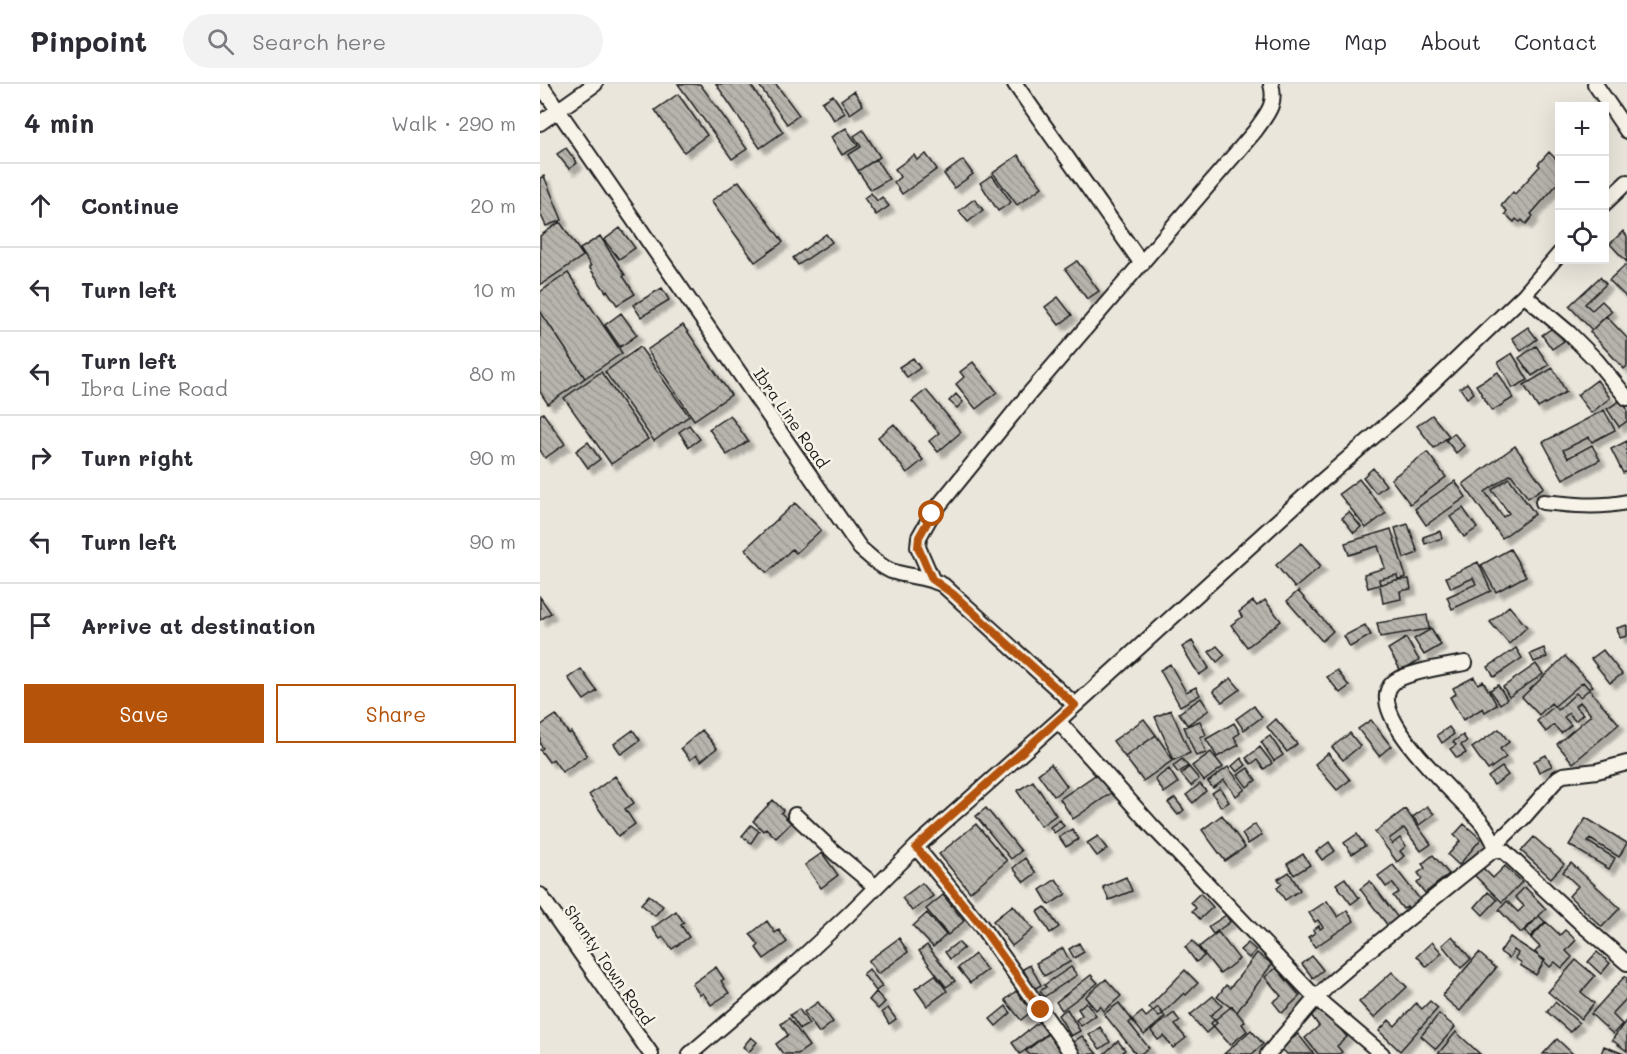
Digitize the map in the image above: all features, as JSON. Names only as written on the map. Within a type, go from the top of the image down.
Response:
[{"type":"street","name":"Ibra Line Road","points":[[540,84],[860,548],[890,571],[916,578],[932,579],[953,594],[1075,705]]},
{"type":"street","points":[[540,123],[596,84]]},
{"type":"street","points":[[1015,84],[1142,264]]},
{"type":"street","points":[[932,579],[918,547],[919,537],[932,514],[1029,394],[1255,131],[1274,100],[1271,84]]},
{"type":"street","points":[[1595,84],[1627,130]]},
{"type":"street","points":[[1609,200],[1627,182]]},
{"type":"street","points":[[690,1054],[791,968],[916,847],[1315,487],[1404,410],[1524,295],[1555,259]]},
{"type":"street","points":[[1524,295],[1569,333],[1596,360],[1627,398]]},
{"type":"street","points":[[1543,502],[1574,506],[1627,502]]},
{"type":"street","points":[[1465,663],[1429,670],[1394,682],[1388,689],[1386,699],[1398,728],[1413,749],[1481,822],[1496,847],[1505,852],[1627,963]]},
{"type":"street","points":[[1058,721],[1166,840],[1316,998],[1382,1054]]},
{"type":"street","points":[[1268,1054],[1333,981],[1496,847],[1558,778],[1563,775],[1597,771],[1627,763]]},
{"type":"street","points":[[795,815],[876,887]]},
{"type":"street","points":[[916,847],[981,926],[1072,1054]]},
{"type":"street","name":"Shanty Town Road","points":[[540,895],[651,1054]]},
{"type":"building","points":[[678,84],[700,84],[747,149],[732,159]]},
{"type":"building","points":[[716,84],[750,84],[783,132],[760,148]]},
{"type":"building","points":[[758,84],[776,84],[799,115],[787,124]]},
{"type":"building","points":[[854,91],[863,105],[850,114],[841,100]]},
{"type":"building","points":[[678,94],[707,135],[684,152],[655,110]]},
{"type":"building","points":[[833,95],[845,113],[834,120],[822,102]]},
{"type":"building","points":[[846,128],[858,146],[842,155],[831,137]]},
{"type":"building","points":[[863,130],[880,157],[858,171],[848,155],[861,147],[854,136]]},
{"type":"building","points":[[566,148],[577,163],[569,169],[557,154]]},
{"type":"building","points":[[1549,152],[1555,158],[1555,187],[1531,214],[1533,216],[1526,224],[1516,219],[1514,222],[1505,214],[1507,211],[1501,206],[1540,166],[1538,164]]},
{"type":"building","points":[[926,154],[937,169],[902,194],[894,182],[900,177],[895,169],[914,155],[917,160]]},
{"type":"building","points":[[1018,155],[1042,187],[1017,205],[993,173]]},
{"type":"building","points":[[876,159],[889,179],[871,190],[858,171]]},
{"type":"building","points":[[963,160],[973,174],[954,188],[944,174]]},
{"type":"building","points":[[992,175],[1011,202],[998,211],[980,183]]},
{"type":"building","points":[[544,176],[562,220],[546,226],[540,213],[540,178]]},
{"type":"building","points":[[739,181],[783,242],[755,262],[711,201]]},
{"type":"building","points":[[871,193],[877,201],[882,197],[889,206],[876,215],[864,198]]},
{"type":"building","points":[[974,199],[983,210],[968,222],[959,211]]},
{"type":"building","points":[[560,222],[583,256],[540,285],[540,236]]},
{"type":"building","points":[[620,228],[635,248],[619,259],[604,240]]},
{"type":"building","points":[[1623,231],[1627,236],[1627,262],[1610,244]]},
{"type":"building","points":[[826,234],[832,242],[798,265],[793,258]]},
{"type":"building","points":[[600,236],[635,294],[617,305],[589,267],[591,266],[580,249]]},
{"type":"building","points":[[1077,261],[1099,291],[1087,299],[1065,269]]},
{"type":"building","points":[[1625,265],[1627,267],[1627,298],[1609,280]]},
{"type":"building","points":[[568,273],[622,353],[585,378],[540,311],[540,292]]},
{"type":"building","points":[[1600,277],[1606,284],[1585,304],[1592,310],[1602,301],[1612,311],[1592,330],[1569,306]]},
{"type":"building","points":[[662,288],[669,300],[641,317],[633,305]]},
{"type":"building","points":[[1058,297],[1072,315],[1059,325],[1045,307]]},
{"type":"building","points":[[540,311],[585,378],[548,404],[540,392]]},
{"type":"building","points":[[621,313],[637,335],[620,347],[605,325]]},
{"type":"building","points":[[1606,316],[1627,338],[1627,366],[1624,369],[1590,332]]},
{"type":"building","points":[[683,325],[731,395],[694,420],[647,350]]},
{"type":"building","points":[[1528,327],[1537,339],[1521,351],[1512,338]]},
{"type":"building","points":[[1554,327],[1564,341],[1552,349],[1542,335]]},
{"type":"building","points":[[1536,346],[1549,365],[1532,376],[1519,358]]},
{"type":"building","points":[[640,347],[689,416],[654,441],[605,372]]},
{"type":"building","points":[[1512,353],[1528,380],[1513,388],[1498,362]]},
{"type":"building","points":[[913,358],[920,368],[907,377],[899,367]]},
{"type":"building","points":[[973,362],[997,392],[976,409],[956,384],[964,377],[960,372]]},
{"type":"building","points":[[1553,368],[1566,392],[1538,408],[1524,385]]},
{"type":"building","points":[[601,372],[648,439],[611,464],[564,398]]},
{"type":"building","points":[[1498,372],[1513,398],[1492,411],[1476,385]]},
{"type":"building","points":[[1597,380],[1610,398],[1591,413],[1577,395]]},
{"type":"building","points":[[1467,383],[1474,393],[1467,398],[1460,388]]},
{"type":"building","points":[[926,390],[961,432],[938,452],[929,441],[939,433],[912,401]]},
{"type":"building","points":[[956,394],[963,402],[957,408],[949,401]]},
{"type":"building","points":[[1621,400],[1627,409],[1627,421],[1619,427],[1607,409]]},
{"type":"building","points":[[1604,410],[1615,430],[1592,442],[1589,437],[1563,450],[1568,458],[1592,445],[1600,460],[1563,479],[1543,442]]},
{"type":"building","points":[[543,413],[565,444],[545,458],[540,450],[540,415]]},
{"type":"building","points":[[730,415],[748,441],[727,455],[709,429]]},
{"type":"building","points":[[1432,415],[1449,436],[1434,448],[1417,426]]},
{"type":"building","points":[[894,424],[923,460],[907,473],[878,437]]},
{"type":"building","points":[[689,425],[700,439],[689,447],[679,432]]},
{"type":"building","points":[[1454,433],[1464,446],[1456,453],[1446,440]]},
{"type":"building","points":[[1627,441],[1627,471],[1623,473],[1611,449]]},
{"type":"building","points":[[588,442],[600,459],[588,468],[576,451]]},
{"type":"building","points":[[1515,446],[1544,487],[1528,498],[1511,474],[1485,492],[1503,517],[1509,513],[1492,490],[1509,478],[1535,514],[1502,538],[1463,484]]},
{"type":"building","points":[[1427,452],[1446,477],[1410,504],[1391,479]]},
{"type":"building","points":[[1373,468],[1386,485],[1376,493],[1363,477]]},
{"type":"building","points":[[1359,479],[1386,513],[1366,528],[1339,494]]},
{"type":"building","points":[[1455,481],[1466,497],[1426,525],[1415,509]]},
{"type":"building","points":[[795,503],[821,530],[796,553],[792,549],[767,573],[745,549]]},
{"type":"building","points":[[1463,508],[1477,528],[1464,537],[1450,517]]},
{"type":"building","points":[[1349,512],[1361,527],[1354,533],[1342,518]]},
{"type":"building","points":[[1408,524],[1418,553],[1404,558],[1395,528]]},
{"type":"building","points":[[1391,529],[1406,577],[1368,588],[1364,574],[1385,568],[1378,546],[1349,555],[1345,543]]},
{"type":"building","points":[[1440,531],[1442,538],[1425,544],[1423,537]]},
{"type":"building","points":[[1301,543],[1321,566],[1295,588],[1276,565]]},
{"type":"building","points":[[1510,549],[1526,576],[1496,592],[1481,565]]},
{"type":"building","points":[[1478,562],[1491,591],[1452,609],[1447,597],[1476,584],[1473,578],[1451,588],[1446,577]]},
{"type":"building","points":[[1397,575],[1398,580],[1409,579],[1411,589],[1400,591],[1401,599],[1383,603],[1379,579]]},
{"type":"building","points":[[1298,591],[1333,631],[1322,641],[1287,601]]},
{"type":"building","points":[[540,597],[551,613],[540,620]]},
{"type":"building","points":[[1265,600],[1281,621],[1247,647],[1231,625],[1242,617],[1239,612],[1253,601],[1257,606]]},
{"type":"building","points":[[1509,606],[1527,627],[1509,644],[1490,622]]},
{"type":"building","points":[[1427,615],[1429,629],[1380,637],[1377,623]]},
{"type":"building","points":[[1365,625],[1371,635],[1350,647],[1344,636]]},
{"type":"building","points":[[1627,625],[1627,636],[1620,638],[1617,628]]},
{"type":"building","points":[[1431,629],[1441,645],[1424,655],[1414,639]]},
{"type":"building","points":[[1406,638],[1419,660],[1401,671],[1388,649]]},
{"type":"building","points":[[1192,641],[1209,668],[1199,675],[1182,647]]},
{"type":"building","points":[[1217,646],[1225,655],[1217,662],[1209,652]]},
{"type":"building","points":[[1516,648],[1522,658],[1494,677],[1488,667]]},
{"type":"building","points":[[1544,648],[1547,657],[1534,662],[1530,654]]},
{"type":"building","points":[[1603,650],[1622,674],[1610,683],[1591,659]]},
{"type":"building","points":[[1565,656],[1593,686],[1580,697],[1576,693],[1558,710],[1551,703],[1539,715],[1522,697]]},
{"type":"building","points":[[1170,664],[1186,692],[1196,687],[1200,695],[1180,706],[1160,670]]},
{"type":"building","points":[[1536,664],[1543,674],[1509,697],[1503,687]]},
{"type":"building","points":[[581,669],[597,691],[584,700],[568,678]]},
{"type":"building","points":[[1337,670],[1349,686],[1340,693],[1327,677]]},
{"type":"building","points":[[1474,677],[1478,684],[1483,681],[1497,705],[1485,712],[1483,708],[1463,720],[1450,697],[1456,694],[1453,688]]},
{"type":"building","points":[[1231,678],[1240,689],[1222,702],[1213,691]]},
{"type":"building","points":[[1583,682],[1619,724],[1573,763],[1557,744],[1591,715],[1580,702],[1575,706],[1583,714],[1575,721],[1569,713],[1564,717],[1571,725],[1561,733],[1554,725],[1546,732],[1537,721]]},
{"type":"building","points":[[1498,685],[1507,699],[1500,704],[1490,690]]},
{"type":"building","points":[[1201,698],[1209,710],[1187,725],[1179,713]]},
{"type":"building","points":[[1254,706],[1262,717],[1244,730],[1236,719]]},
{"type":"building","points":[[1171,710],[1190,753],[1174,760],[1155,717]]},
{"type":"building","points":[[556,715],[587,755],[562,772],[553,759],[549,762],[540,750],[543,748],[540,744],[540,726]]},
{"type":"building","points":[[1144,719],[1156,735],[1125,757],[1113,741]]},
{"type":"building","points":[[1276,719],[1297,744],[1287,752],[1267,727]]},
{"type":"building","points":[[1371,720],[1391,746],[1379,756],[1358,729]]},
{"type":"building","points":[[1200,721],[1206,735],[1200,737],[1206,753],[1196,756],[1184,727]]},
{"type":"building","points":[[1234,723],[1240,733],[1234,737],[1239,745],[1217,757],[1206,739]]},
{"type":"building","points":[[1449,727],[1454,734],[1442,743],[1437,735]]},
{"type":"building","points":[[1499,729],[1509,742],[1500,749],[1506,757],[1488,770],[1472,748]]},
{"type":"building","points":[[633,730],[640,740],[621,754],[614,744]]},
{"type":"building","points":[[702,730],[717,748],[701,761],[696,755],[690,760],[681,748]]},
{"type":"building","points":[[1350,733],[1360,746],[1343,760],[1332,747]]},
{"type":"building","points":[[1156,735],[1173,760],[1143,781],[1125,757]]},
{"type":"building","points":[[1463,735],[1467,741],[1461,745],[1466,753],[1457,758],[1450,749],[1456,745],[1453,742]]},
{"type":"building","points":[[1270,736],[1283,755],[1274,761],[1261,742]]},
{"type":"building","points":[[1260,747],[1272,763],[1264,769],[1257,760],[1251,764],[1246,758]]},
{"type":"building","points":[[1211,752],[1223,767],[1204,781],[1192,766]]},
{"type":"building","points":[[1328,753],[1350,780],[1337,790],[1315,764]]},
{"type":"building","points":[[1546,755],[1552,766],[1539,772],[1534,761]]},
{"type":"building","points":[[1241,758],[1246,765],[1237,772],[1232,766]]},
{"type":"building","points":[[1182,759],[1188,766],[1178,773],[1173,766]]},
{"type":"building","points":[[1051,764],[1067,786],[1054,796],[1038,774]]},
{"type":"building","points":[[1189,767],[1199,779],[1191,786],[1181,774]]},
{"type":"building","points":[[1228,767],[1245,789],[1236,796],[1224,780],[1213,788],[1208,782]]},
{"type":"building","points":[[1502,767],[1508,775],[1494,785],[1488,777]]},
{"type":"building","points":[[1248,768],[1256,780],[1247,787],[1238,775]]},
{"type":"building","points":[[1169,769],[1178,783],[1164,793],[1155,779]]},
{"type":"building","points":[[1098,773],[1111,793],[1073,819],[1060,799]]},
{"type":"building","points":[[615,776],[634,803],[625,809],[635,824],[618,836],[589,795]]},
{"type":"building","points":[[1033,781],[1056,815],[1041,826],[1017,791]]},
{"type":"building","points":[[1200,784],[1206,791],[1193,803],[1186,795]]},
{"type":"building","points":[[1220,788],[1229,802],[1221,807],[1212,793]]},
{"type":"building","points":[[1175,798],[1184,810],[1178,815],[1168,803]]},
{"type":"building","points":[[773,800],[791,823],[776,838],[766,828],[763,831],[753,821]]},
{"type":"building","points":[[1427,806],[1434,814],[1419,825],[1413,817]]},
{"type":"building","points":[[986,808],[1021,851],[1011,859],[976,816]]},
{"type":"building","points":[[1405,809],[1431,844],[1421,851],[1404,828],[1389,839],[1392,844],[1400,838],[1406,846],[1400,851],[1404,856],[1397,862],[1375,832]]},
{"type":"building","points":[[1222,815],[1245,847],[1225,861],[1202,830]]},
{"type":"building","points":[[1586,818],[1627,843],[1619,857],[1590,839],[1588,842],[1615,858],[1609,869],[1569,845]]},
{"type":"building","points":[[1060,820],[1064,826],[1054,833],[1050,827]]},
{"type":"building","points":[[976,824],[1007,861],[970,892],[939,854]]},
{"type":"building","points":[[1255,824],[1262,835],[1248,844],[1242,834]]},
{"type":"building","points":[[1464,824],[1481,839],[1459,865],[1448,855],[1460,841],[1454,835]]},
{"type":"building","points":[[751,825],[759,831],[751,843],[742,836]]},
{"type":"building","points":[[1072,829],[1079,839],[1066,847],[1059,837]]},
{"type":"building","points":[[1357,834],[1365,846],[1352,854],[1344,843]]},
{"type":"building","points":[[1098,836],[1107,849],[1097,856],[1087,843]]},
{"type":"building","points":[[1534,837],[1564,864],[1551,878],[1521,851]]},
{"type":"building","points":[[1329,842],[1335,851],[1322,860],[1316,852]]},
{"type":"building","points":[[822,853],[838,875],[821,888],[805,865]]},
{"type":"building","points":[[1303,854],[1310,865],[1294,875],[1287,864]]},
{"type":"building","points":[[1433,855],[1449,874],[1425,893],[1417,883],[1422,879],[1418,873],[1425,868],[1422,864]]},
{"type":"building","points":[[1025,858],[1036,873],[1024,882],[1013,868]]},
{"type":"building","points":[[1571,863],[1620,908],[1602,927],[1569,896],[1578,886],[1563,872]]},
{"type":"building","points":[[1393,865],[1422,902],[1410,911],[1407,907],[1403,909],[1393,896],[1399,892],[1392,883],[1386,887],[1378,876]]},
{"type":"building","points":[[1505,866],[1522,882],[1502,902],[1474,875],[1482,867],[1493,878]]},
{"type":"building","points":[[1289,872],[1300,890],[1285,900],[1277,888],[1282,884],[1278,879]]},
{"type":"building","points":[[1126,877],[1132,891],[1109,900],[1103,887]]},
{"type":"building","points":[[1345,878],[1359,898],[1351,904],[1336,884]]},
{"type":"building","points":[[1056,879],[1066,894],[1049,905],[1040,890]]},
{"type":"building","points":[[1370,881],[1398,918],[1388,926],[1360,889]]},
{"type":"building","points":[[922,883],[933,896],[912,911],[902,898]]},
{"type":"building","points":[[1525,887],[1546,909],[1521,933],[1499,910],[1507,901],[1518,912],[1524,906],[1515,897]]},
{"type":"building","points":[[1488,892],[1497,900],[1483,915],[1475,907]]},
{"type":"building","points":[[1200,893],[1213,907],[1200,919],[1192,911],[1196,908],[1191,902]]},
{"type":"building","points":[[649,895],[663,906],[655,916],[641,904]]},
{"type":"building","points":[[943,895],[964,921],[948,935],[926,909]]},
{"type":"building","points":[[1327,901],[1338,917],[1347,910],[1354,921],[1315,947],[1308,937],[1315,933],[1313,930],[1319,926],[1320,929],[1323,927],[1318,920],[1315,922],[1309,913]]},
{"type":"building","points":[[1013,905],[1033,929],[1012,946],[993,921]]},
{"type":"building","points":[[1045,907],[1059,927],[1050,933],[1037,912]]},
{"type":"building","points":[[676,911],[689,937],[672,949],[652,928]]},
{"type":"building","points":[[927,913],[946,935],[933,947],[913,926]]},
{"type":"building","points":[[1226,915],[1230,922],[1213,934],[1208,927]]},
{"type":"building","points":[[1539,916],[1545,922],[1530,937],[1525,931]]},
{"type":"building","points":[[767,921],[775,933],[779,930],[787,942],[764,959],[756,948],[759,945],[750,934]]},
{"type":"building","points":[[1546,922],[1560,935],[1565,930],[1576,940],[1566,951],[1572,957],[1562,968],[1555,962],[1550,967],[1535,952],[1540,947],[1531,938]]},
{"type":"building","points":[[1218,932],[1239,959],[1220,974],[1199,947]]},
{"type":"building","points":[[1452,936],[1471,959],[1461,968],[1442,945]]},
{"type":"building","points":[[1510,937],[1545,960],[1536,975],[1520,965],[1522,963],[1515,958],[1518,953],[1514,950],[1509,958],[1500,952]]},
{"type":"building","points":[[899,938],[908,952],[878,974],[868,961]]},
{"type":"building","points":[[1193,941],[1204,956],[1196,962],[1185,947]]},
{"type":"building","points":[[958,942],[964,948],[950,959],[945,952]]},
{"type":"building","points":[[1432,942],[1442,953],[1427,967],[1417,956]]},
{"type":"building","points":[[1079,943],[1084,952],[1074,958],[1069,949]]},
{"type":"building","points":[[1248,943],[1256,950],[1249,958],[1240,950]]},
{"type":"building","points":[[927,945],[955,981],[946,987],[919,951]]},
{"type":"building","points":[[1063,948],[1070,962],[1044,976],[1036,963]]},
{"type":"building","points":[[1597,952],[1610,963],[1601,974],[1588,962]]},
{"type":"building","points":[[1257,953],[1272,964],[1237,1012],[1217,997],[1226,985],[1230,988]]},
{"type":"building","points":[[1479,953],[1496,968],[1460,1011],[1442,996]]},
{"type":"building","points":[[975,954],[987,970],[970,983],[958,968]]},
{"type":"building","points":[[1312,956],[1323,970],[1313,978],[1302,964]]},
{"type":"building","points":[[1576,960],[1595,976],[1581,992],[1594,1003],[1581,1019],[1548,992]]},
{"type":"building","points":[[1030,965],[1041,985],[1034,989],[1023,969]]},
{"type":"building","points":[[716,967],[729,993],[711,1005],[703,993],[700,995],[692,984]]},
{"type":"building","points":[[1071,967],[1077,975],[1044,997],[1040,991],[1046,987],[1044,985]]},
{"type":"building","points":[[1276,968],[1300,996],[1282,1013],[1273,1002],[1281,996],[1265,977]]},
{"type":"building","points":[[869,969],[882,986],[876,991],[863,974]]},
{"type":"building","points":[[1185,970],[1198,983],[1159,1017],[1149,1007]]},
{"type":"building","points":[[1392,972],[1407,987],[1374,1018],[1359,1002]]},
{"type":"building","points":[[935,975],[947,991],[927,1006],[915,989]]},
{"type":"building","points":[[1091,975],[1098,983],[1062,1010],[1056,1002]]},
{"type":"building","points":[[1625,976],[1627,978],[1627,998],[1612,1014],[1622,1024],[1613,1034],[1591,1014]]},
{"type":"building","points":[[1106,979],[1121,996],[1104,1011],[1100,1006],[1096,1010],[1085,997]]},
{"type":"building","points":[[1016,991],[1032,1011],[1021,1020],[1005,1000]]},
{"type":"building","points":[[876,992],[885,1002],[878,1009],[869,1000]]},
{"type":"building","points":[[1213,996],[1222,1006],[1210,1016],[1217,1023],[1206,1033],[1190,1015]]},
{"type":"building","points":[[1430,1001],[1438,1008],[1400,1051],[1379,1031],[1389,1020],[1395,1026],[1416,1003],[1422,1009]]},
{"type":"building","points":[[818,1002],[833,1022],[819,1033],[804,1012]]},
{"type":"building","points":[[1086,1002],[1096,1015],[1081,1026],[1076,1020],[1082,1015],[1078,1009]]},
{"type":"building","points":[[1555,1002],[1579,1023],[1570,1032],[1547,1012]]},
{"type":"building","points":[[1119,1003],[1132,1020],[1129,1023],[1149,1048],[1140,1054],[1136,1054],[1104,1014]]},
{"type":"building","points":[[1006,1006],[1011,1013],[996,1026],[990,1019]]},
{"type":"building","points":[[1232,1006],[1245,1022],[1242,1024],[1247,1031],[1230,1045],[1211,1023]]},
{"type":"building","points":[[1321,1006],[1347,1037],[1337,1046],[1342,1052],[1339,1054],[1318,1054],[1305,1038],[1319,1026],[1311,1015]]},
{"type":"building","points":[[1158,1007],[1165,1017],[1144,1035],[1132,1020],[1142,1012],[1146,1017]]},
{"type":"building","points":[[888,1008],[896,1019],[889,1024],[882,1012]]},
{"type":"building","points":[[799,1009],[809,1024],[800,1029],[790,1015]]},
{"type":"building","points":[[1067,1009],[1080,1031],[1071,1036],[1058,1015]]},
{"type":"building","points":[[1174,1013],[1180,1021],[1175,1025],[1186,1038],[1173,1048],[1164,1036],[1158,1040],[1151,1031]]},
{"type":"building","points":[[1439,1014],[1455,1027],[1436,1049],[1421,1036]]},
{"type":"building","points":[[789,1018],[809,1046],[798,1054],[783,1054],[776,1044],[788,1035],[781,1024]]},
{"type":"building","points":[[1627,1019],[1627,1051],[1612,1040]]},
{"type":"building","points":[[1040,1021],[1049,1032],[1020,1054],[1012,1043]]},
{"type":"building","points":[[1100,1027],[1110,1042],[1100,1049],[1089,1035]]},
{"type":"building","points":[[1251,1030],[1263,1044],[1252,1054],[1224,1054]]},
{"type":"building","points":[[1456,1032],[1480,1054],[1438,1054]]},
{"type":"building","points":[[1049,1033],[1065,1054],[1029,1054],[1026,1051]]},
{"type":"building","points":[[1298,1034],[1314,1054],[1287,1054],[1281,1048]]},
{"type":"building","points":[[1082,1036],[1097,1054],[1081,1054],[1072,1043]]},
{"type":"building","points":[[751,1037],[757,1042],[749,1052],[743,1047]]},
{"type":"building","points":[[1557,1039],[1573,1054],[1543,1054]]},
{"type":"building","points":[[1118,1041],[1125,1050],[1121,1054],[1104,1054]]},
{"type":"building","points":[[1604,1046],[1624,1054],[1601,1054]]},
{"type":"route","points":[[932,514],[919,537],[918,547],[932,579],[943,585],[1075,705],[916,847],[981,926],[1041,1010]]}]
